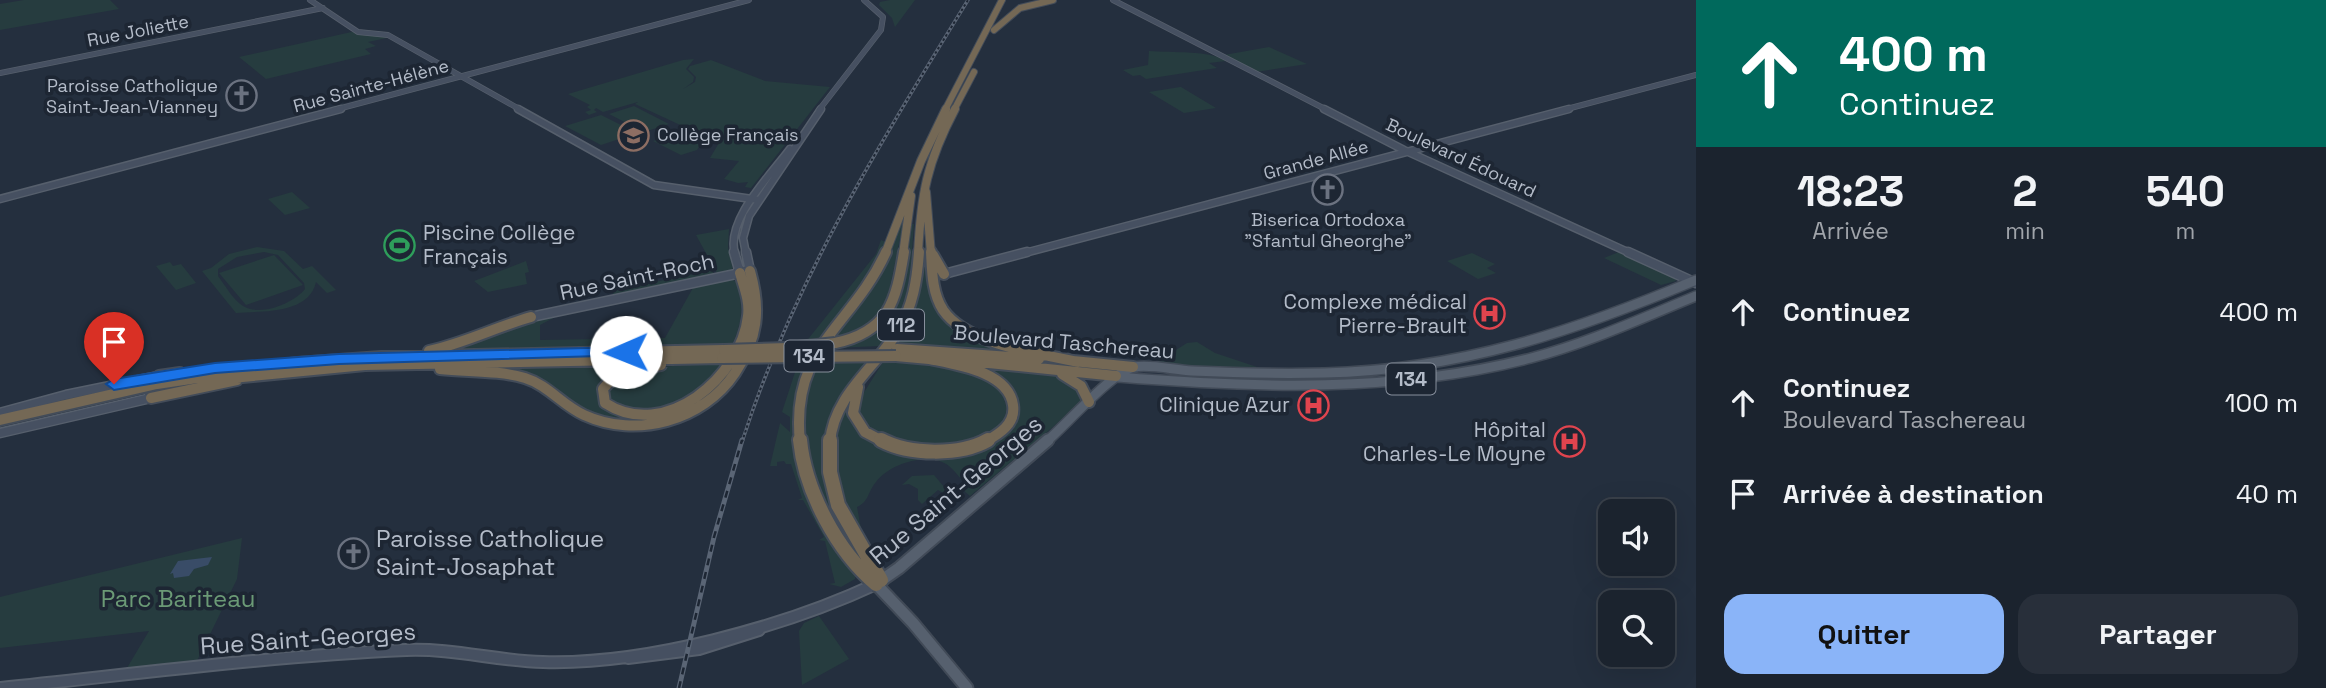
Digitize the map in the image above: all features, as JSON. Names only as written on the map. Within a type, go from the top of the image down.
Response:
[{"type":"highway","points":[[880,585],[865,575],[836,535],[811,489],[800,450],[798,410],[804,382],[813,359],[879,267],[925,154],[1002,0]]},
{"type":"highway","name":"112","points":[[869,368],[901,324],[912,300],[925,182],[940,142],[1008,0]]},
{"type":"highway","points":[[994,30],[1020,8],[1053,0]]},
{"type":"highway","points":[[925,182],[937,299],[944,310],[961,326],[999,344],[1078,362]]},
{"type":"highway","points":[[788,348],[835,343],[870,331],[880,323],[890,310],[900,267],[912,187]]},
{"type":"highway","points":[[933,255],[944,274]]},
{"type":"highway","points":[[704,358],[622,373],[606,385],[603,399],[618,411],[648,413],[686,402],[715,383],[728,365],[748,318],[745,272]]},
{"type":"highway","points":[[413,360],[527,378],[546,387],[579,413],[609,423],[638,425],[666,421],[709,403],[732,379],[758,317],[758,298],[745,272]]},
{"type":"highway","points":[[413,360],[531,317]]},
{"type":"highway","name":"Boulevard Taschereau","points":[[413,360],[704,358],[788,348],[897,349],[1133,367]]},
{"type":"highway","name":"Boulevard Taschereau","points":[[5,421],[262,370],[413,360],[723,354],[876,355],[1116,376]]},
{"type":"highway","points":[[869,368],[854,396],[852,410],[862,428],[885,444],[920,450],[955,449],[986,442],[1010,425],[1014,414],[1013,403],[1001,384],[979,372],[925,358]]},
{"type":"highway","points":[[159,376],[215,368],[262,370]]},
{"type":"highway","points":[[869,368],[842,399],[838,408],[830,437],[829,464],[832,489],[841,515],[878,570],[880,585]]},
{"type":"highway","points":[[150,398],[262,370]]},
{"type":"highway","points":[[1053,370],[1079,383],[1089,402]]},
{"type":"main road","name":"Boulevard Taschereau","points":[[1133,367],[1282,374],[1435,363],[1543,340],[1695,282]]},
{"type":"main road","name":"Boulevard Taschereau","points":[[1116,376],[1190,383],[1281,386],[1371,382],[1449,374],[1498,366],[1556,351],[1696,296]]},
{"type":"main road","name":"Rue Saint-Georges","points":[[880,585],[1062,429],[1116,376],[1133,367]]},
{"type":"main road","points":[[880,585],[967,688]]},
{"type":"street","points":[[310,0],[359,32],[388,35],[654,185],[759,200]]},
{"type":"street","name":"Rue Sainte-Hélène","points":[[0,199],[749,0]]},
{"type":"street","name":"Boulevard Édouard","points":[[1111,0],[1407,152],[1695,282]]},
{"type":"street","points":[[745,272],[732,235],[738,217],[881,30],[883,17],[867,1]]},
{"type":"street","name":"Rue Joliette","points":[[0,72],[323,8]]},
{"type":"street","name":"Grande Allée","points":[[944,274],[1696,75]]},
{"type":"street","points":[[745,272],[743,234],[747,219],[788,160],[796,143]]},
{"type":"street","name":"Rue Saint-Roch","points":[[531,317],[745,272]]},
{"type":"street","points":[[5,421],[159,376]]},
{"type":"street","points":[[5,421],[150,398]]},
{"type":"street","points":[[0,406],[5,421]]},
{"type":"street","name":"Rue Saint-Georges","points":[[1,688],[409,650],[541,662],[573,663],[639,658],[699,649],[880,585]]},
{"type":"green space","points":[[24,0],[110,0],[119,9],[0,30],[0,4]]},
{"type":"green space","points":[[915,0],[895,27],[892,18],[879,5],[880,2]]},
{"type":"green space","points":[[356,31],[391,37],[368,42],[376,46],[365,49],[371,54],[266,79],[239,57]]},
{"type":"green space","points":[[1269,47],[1307,64],[1256,72],[1224,55]]},
{"type":"green space","points":[[1149,51],[1210,55],[1226,61],[1209,63],[1217,68],[1146,79],[1123,70],[1148,65]]},
{"type":"green space","points":[[694,59],[686,69],[694,77],[693,82],[683,89],[695,82],[696,77],[688,69],[690,66],[711,60],[765,81],[830,87],[751,188],[745,187],[748,182],[738,183],[724,179],[739,161],[710,158],[719,143],[635,104],[638,102],[603,112],[596,108],[594,110],[597,112],[589,115],[585,112],[591,110],[587,107],[590,105],[568,94]]},
{"type":"green space","points":[[1180,87],[1216,108],[1184,113],[1149,92]]},
{"type":"green space","points":[[634,106],[669,124],[644,132],[609,114]]},
{"type":"green space","points":[[601,115],[637,133],[601,145],[565,126]]},
{"type":"green space","points":[[675,133],[700,145],[697,150],[681,155],[653,141]]},
{"type":"green space","points":[[292,192],[310,208],[285,215],[268,199]]},
{"type":"green space","points":[[926,210],[933,295],[956,325],[1039,356],[896,346],[913,313],[922,281]]},
{"type":"green space","points":[[901,220],[904,220],[886,306],[867,328],[827,341],[866,290]]},
{"type":"green space","points":[[911,224],[914,224],[907,288],[904,302],[890,331],[879,346],[835,348],[875,330],[888,319],[903,280]]},
{"type":"green space","points":[[729,229],[728,247],[733,270],[718,275],[696,235]]},
{"type":"green space","points":[[881,240],[885,242],[868,276],[817,342],[805,343],[876,254]]},
{"type":"green space","points":[[257,247],[284,251],[303,269],[312,266],[336,290],[327,293],[316,282],[311,293],[294,306],[236,313],[202,271],[211,268],[229,254]],"holes":[[[264,252],[278,255],[304,283],[305,289],[277,307],[259,310],[243,306],[218,276],[218,269],[237,257]]]},
{"type":"green space","points":[[1619,252],[1674,277],[1676,281],[1661,285],[1604,258]]},
{"type":"green space","points":[[1472,253],[1495,264],[1487,268],[1496,273],[1478,279],[1447,261]]},
{"type":"green space","points":[[274,255],[303,285],[246,305],[219,273]]},
{"type":"green space","points":[[526,261],[529,272],[525,273],[527,284],[488,292],[474,281]]},
{"type":"green space","points":[[170,262],[173,266],[181,264],[196,283],[176,290],[156,266]]},
{"type":"green space","points":[[712,270],[715,276],[615,297],[612,291]]},
{"type":"green space","points":[[731,279],[737,282],[741,307],[740,321],[732,345],[435,351],[503,327],[559,315],[540,325],[540,340],[665,338],[694,286]]},
{"type":"green space","points":[[1197,342],[1215,353],[1263,369],[1180,367],[1155,363],[1187,343]]},
{"type":"green space","points":[[815,362],[866,362],[839,399],[828,427],[846,533],[820,497],[806,461],[803,406]]},
{"type":"green space","points":[[883,362],[954,369],[989,382],[1001,392],[1006,406],[1005,417],[991,432],[960,444],[920,445],[882,435],[868,425],[859,412],[863,394]]},
{"type":"green space","points":[[664,363],[607,379],[606,408],[621,415],[667,412],[735,364],[714,395],[652,421],[615,421],[585,413],[548,386],[456,368]]},
{"type":"green space","points":[[798,363],[806,363],[794,403],[792,423],[796,464],[802,484],[820,522],[855,576],[855,579],[841,587],[829,584],[835,583],[825,541],[819,540],[824,537],[803,500],[798,500],[802,498],[791,464],[784,461],[777,462],[777,466],[770,466],[780,423],[790,432],[790,417],[782,412]]},
{"type":"green space","points":[[723,364],[708,383],[672,404],[634,411],[609,402],[607,390],[615,382],[637,371]]},
{"type":"green space","points":[[965,366],[1059,376],[1069,379],[1082,396],[1082,400],[970,496],[963,490],[968,486],[949,466],[941,462],[921,459],[911,461],[882,475],[864,502],[857,507],[862,534],[874,553],[850,523],[833,462],[838,421],[847,403],[850,418],[857,430],[881,446],[991,444],[1014,427],[1018,415],[1015,396]]},
{"type":"green space","points":[[934,475],[950,494],[956,492],[960,496],[953,499],[938,490],[922,504],[918,500],[918,489],[909,484],[902,485],[912,476]]},
{"type":"green space","name":"Parc Bariteau","points":[[242,538],[237,579],[194,667],[124,673],[149,631],[0,648],[0,597]]},
{"type":"green space","points":[[819,616],[849,659],[802,685],[799,631],[804,623]]},
{"type":"water","points":[[212,557],[208,565],[194,569],[189,576],[174,578],[173,573],[170,574],[178,561]]},
{"type":"railway","points":[[742,442],[763,383],[813,269],[903,106],[968,0]]},
{"type":"railway","points":[[679,688],[714,537],[742,440]]},
{"type":"place","name":"Paroisse Catholique Saint-Jean-Vianney","points":[[241,96]]},
{"type":"place","name":"Collège Français","points":[[634,135]]},
{"type":"place","name":"Biserica Ortodoxa \"Sfantul Gheorghe\"","points":[[1328,189]]},
{"type":"place","name":"Piscine Collège Français","points":[[400,245]]},
{"type":"place","name":"Complexe médical Pierre-Brault","points":[[1490,314]]},
{"type":"place","name":"Clinique Azur","points":[[1313,405]]},
{"type":"place","name":"Hôpital Charles-Le Moyne","points":[[1569,442]]},
{"type":"place","name":"Paroisse Catholique Saint-Josaphat","points":[[353,553]]},
{"type":"route","points":[[114,384],[215,368],[339,359],[626,352]]}]
